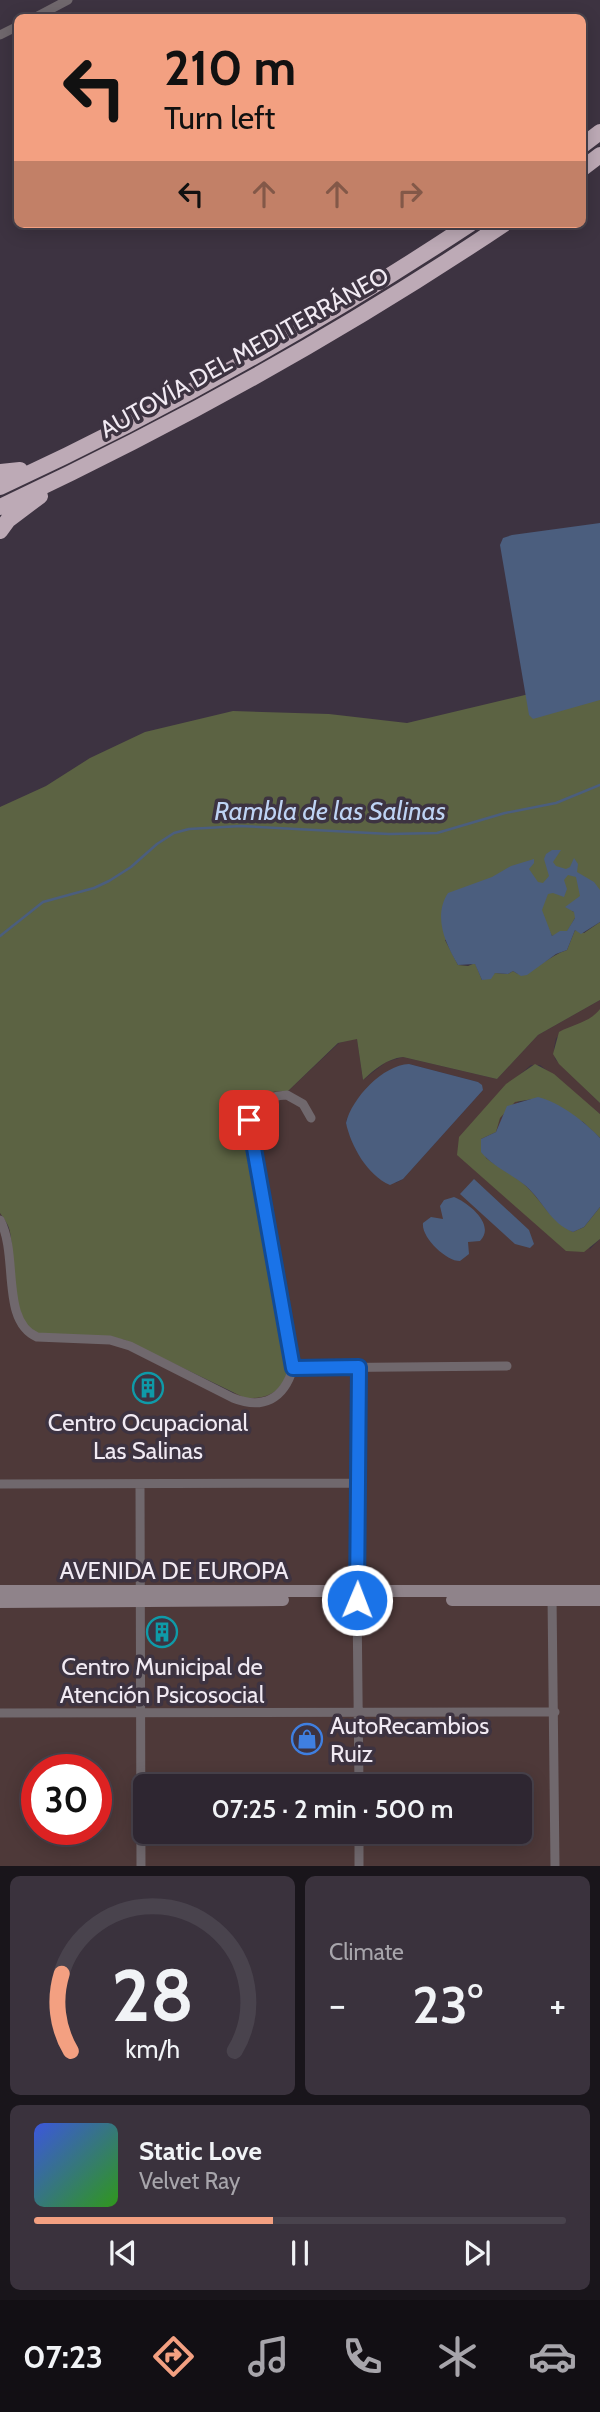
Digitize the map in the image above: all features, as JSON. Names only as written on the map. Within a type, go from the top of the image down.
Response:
[{"type":"highway","points":[[586,143],[600,132]]},
{"type":"highway","points":[[586,166],[600,155]]},
{"type":"highway","name":"AUTOVÍA DEL MEDITERRÁNEO","points":[[0,487],[192,392],[348,302],[464,228]]},
{"type":"highway","name":"AUTOVÍA DEL MEDITERRÁNEO","points":[[0,508],[160,429],[302,352],[498,228]]},
{"type":"highway","points":[[0,478],[66,449],[224,368],[254,356]]},
{"type":"highway","points":[[0,472],[20,470]]},
{"type":"highway","points":[[0,531],[8,520],[68,475]]},
{"type":"street","points":[[42,14],[68,0]]},
{"type":"street","points":[[0,1220],[6,1235],[10,1307],[17,1324],[27,1333],[37,1337],[110,1340],[130,1346],[233,1398],[261,1404],[277,1395],[290,1380],[293,1368],[249,1120],[256,1105],[266,1098],[287,1095],[303,1104],[311,1118]]},
{"type":"street","points":[[293,1368],[507,1366]]},
{"type":"street","points":[[359,1367],[359,1774]]},
{"type":"street","points":[[0,1484],[358,1483]]},
{"type":"street","points":[[140,1484],[141,1866]]},
{"type":"street","name":"AVENIDA DE EUROPA","points":[[0,1591],[140,1596],[552,1595],[600,1591]]},
{"type":"street","points":[[552,1595],[555,1866]]},
{"type":"street","name":"AVENIDA DE EUROPA","points":[[552,1595],[600,1600]]},
{"type":"street","name":"AVENIDA DE EUROPA","points":[[0,1602],[140,1596]]},
{"type":"street","points":[[0,1713],[555,1712]]},
{"type":"street","points":[[359,1844],[359,1866]]},
{"type":"shaded area","points":[[600,1000],[600,1009],[596,1015],[580,1025],[570,1027],[556,1038],[554,1048],[555,1059],[600,1103],[600,1114],[540,1065],[531,1065],[509,1084],[590,1249],[600,1239],[600,1866],[0,1866],[0,1213],[10,1232],[13,1304],[125,1340],[234,1394],[244,1121],[250,1104],[263,1094],[275,1090],[288,1091],[339,1043],[357,1038],[363,1080],[386,1062],[403,1057],[497,1079],[538,1035]],"holes":[[[409,1064],[478,1082],[483,1090],[403,1179],[396,1183],[367,1165],[356,1150],[346,1123],[347,1118]]]},
{"type":"green space","points":[[600,666],[600,901],[572,911],[575,912],[575,918],[567,932],[552,936],[542,916],[519,921],[515,925],[508,924],[445,940],[458,965],[468,966],[475,963],[482,980],[495,973],[508,974],[513,971],[518,974],[531,969],[567,950],[575,930],[584,933],[600,922],[600,1000],[538,1035],[497,1079],[403,1057],[386,1062],[363,1080],[357,1039],[338,1043],[288,1091],[268,1093],[255,1100],[250,1107],[244,1134],[288,1369],[278,1389],[267,1396],[245,1398],[125,1340],[43,1335],[24,1325],[13,1301],[10,1232],[0,1213],[0,807],[46,786],[90,758],[145,732],[233,711],[329,714],[407,723],[559,687]]},
{"type":"green space","points":[[600,1009],[600,1103],[559,1064],[553,1054],[559,1032],[586,1020]]},
{"type":"green space","points":[[535,1064],[554,1074],[600,1114],[600,1138],[583,1122],[533,1099],[515,1102],[500,1118],[496,1132],[481,1139],[486,1158],[522,1183],[553,1217],[573,1232],[584,1227],[600,1207],[600,1239],[584,1252],[566,1251],[457,1155],[459,1137],[506,1084]]},
{"type":"water","points":[[600,523],[600,700],[533,719],[529,715],[500,545],[503,538],[512,535]]},
{"type":"water","points":[[552,850],[561,850],[553,862],[556,866],[566,869],[574,858],[578,864],[577,872],[594,882],[600,890],[600,922],[581,934],[575,930],[567,950],[556,954],[527,975],[521,976],[513,971],[508,974],[495,973],[491,979],[482,980],[475,964],[458,965],[442,929],[441,911],[448,893],[534,859],[529,869],[538,882],[543,883],[549,876],[544,859]],"holes":[[[568,875],[576,877],[580,896],[565,907],[574,912],[575,918],[567,931],[560,931],[552,936],[542,910],[548,894],[564,897],[567,889],[564,880]]]},
{"type":"water","points":[[409,1064],[478,1082],[483,1090],[403,1179],[390,1185],[374,1174],[361,1159],[346,1123],[355,1103],[370,1084],[389,1070]]},
{"type":"water","points":[[538,1097],[572,1113],[600,1138],[600,1207],[584,1227],[573,1232],[558,1223],[526,1186],[481,1152],[481,1139],[496,1132],[507,1106]]},
{"type":"water","points":[[474,1179],[529,1230],[534,1244],[530,1248],[515,1244],[460,1194]]},
{"type":"water","points":[[454,1197],[479,1215],[485,1228],[480,1241],[468,1242],[469,1254],[460,1261],[442,1253],[423,1229],[423,1223],[431,1217],[443,1219],[440,1206],[444,1200]]},
{"type":"waterway","name":"Rambla de las Salinas","points":[[0,936],[43,902],[94,888],[109,881],[131,867],[157,844],[174,833],[189,829],[241,826],[389,834],[437,833],[505,813],[556,803],[600,785]]},
{"type":"place","name":"Centro Ocupacional Las Salinas","points":[[148,1388]]},
{"type":"place","name":"Centro Municipal de Atención Psicosocial","points":[[162,1632]]},
{"type":"place","name":"AutoRecambios Ruiz","points":[[307,1739]]},
{"type":"route","points":[[249,1120],[293,1368],[359,1367],[357,1600]]}]
